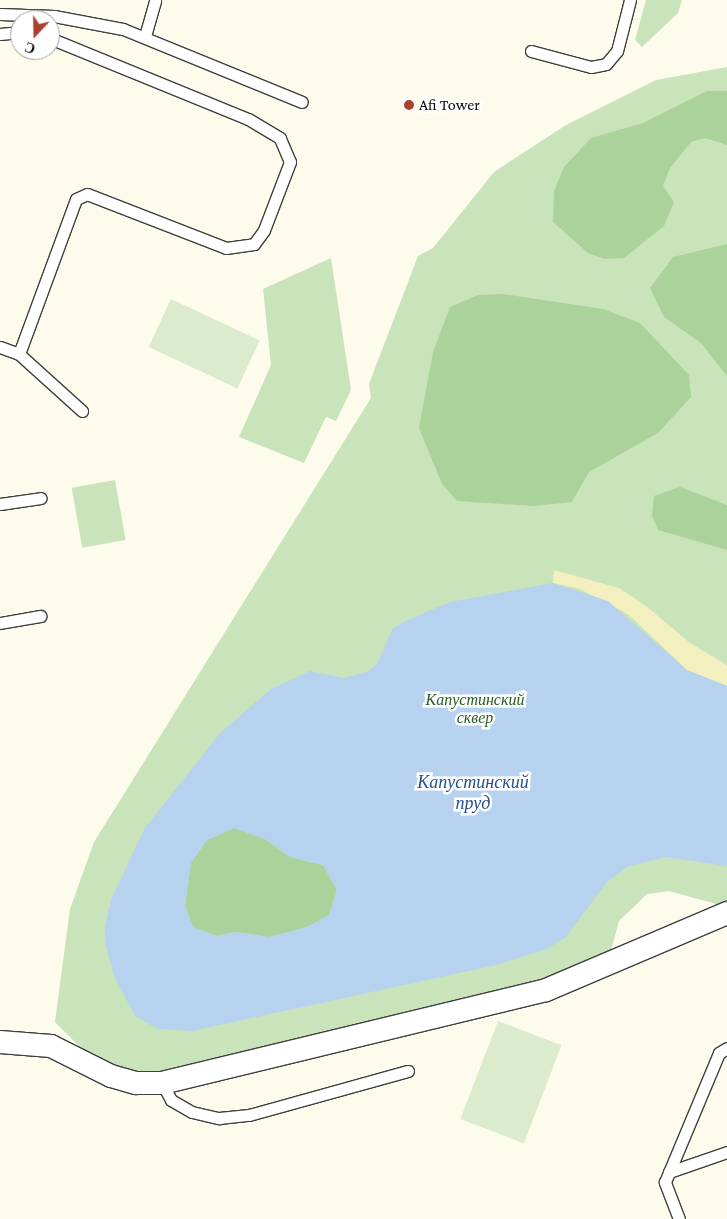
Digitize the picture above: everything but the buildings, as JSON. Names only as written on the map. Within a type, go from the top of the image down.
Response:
[{"type":"street","points":[[0,1042],[51,1046],[111,1076],[136,1083],[162,1083],[546,990],[727,914]]},
{"type":"lane","points":[[145,36],[155,0]]},
{"type":"lane","points":[[532,50],[592,67],[606,64],[617,51],[630,0]]},
{"type":"lane","points":[[0,14],[74,18],[145,36],[302,102]]},
{"type":"lane","points":[[19,354],[76,199],[87,194],[226,248],[254,244],[264,230],[290,162],[280,138],[248,119],[60,42]]},
{"type":"lane","points":[[0,346],[19,354],[82,411]]},
{"type":"lane","points":[[0,504],[41,498]]},
{"type":"lane","points":[[0,623],[40,616]]},
{"type":"lane","points":[[680,1219],[665,1182],[719,1053],[727,1048]]},
{"type":"lane","points":[[162,1083],[171,1100],[192,1112],[219,1118],[249,1115],[408,1071]]},
{"type":"lane","points":[[670,1172],[727,1152]]},
{"type":"green space","points":[[646,0],[682,0],[678,13],[642,47],[635,40]]},
{"type":"green space","name":"Капустинский сквер","points":[[727,67],[727,907],[669,891],[647,894],[619,921],[609,958],[571,977],[162,1076],[110,1067],[82,1049],[55,1022],[70,909],[94,842],[371,398],[369,384],[418,256],[433,248],[494,172],[566,125],[656,80]]},
{"type":"green space","points":[[707,91],[727,91],[727,145],[705,138],[691,142],[670,168],[663,186],[674,202],[664,226],[624,258],[605,259],[588,253],[553,222],[554,191],[564,167],[591,138],[643,123]]},
{"type":"green space","points":[[727,244],[727,376],[701,343],[664,317],[650,288],[673,257]]},
{"type":"green space","points":[[331,258],[351,390],[336,421],[326,417],[304,463],[239,437],[271,365],[263,289]]},
{"type":"green space","points":[[503,294],[603,309],[640,323],[689,375],[691,397],[658,433],[589,472],[572,502],[534,506],[457,501],[442,484],[419,428],[433,352],[450,307],[478,295]]},
{"type":"green space","points":[[171,299],[260,340],[237,388],[149,347]]},
{"type":"green space","points":[[115,480],[126,540],[82,548],[72,488]]},
{"type":"green space","points":[[680,487],[727,505],[727,550],[658,530],[652,516],[654,496]]},
{"type":"green space","points":[[234,828],[265,839],[290,857],[323,865],[337,890],[329,915],[307,927],[269,937],[236,932],[216,936],[193,927],[185,905],[191,862],[207,840]]},
{"type":"green space","points":[[498,1021],[561,1045],[524,1143],[460,1119]]},
{"type":"sand","points":[[554,570],[619,588],[646,606],[690,643],[727,665],[727,686],[687,670],[629,615],[580,589],[553,583]]},
{"type":"water","name":"Капустинский пруд","points":[[553,583],[608,601],[687,670],[727,686],[727,866],[666,857],[629,866],[607,882],[565,938],[546,949],[496,965],[192,1031],[158,1029],[135,1016],[115,978],[106,947],[105,925],[112,897],[145,828],[220,733],[271,689],[310,671],[343,678],[367,672],[377,664],[393,628],[450,602]],"holes":[[[234,828],[265,839],[290,857],[323,865],[337,890],[329,915],[307,927],[269,937],[236,932],[216,936],[193,927],[185,905],[191,863],[207,840]]]},
{"type":"place","name":"Afi Tower","points":[[409,105]]}]
